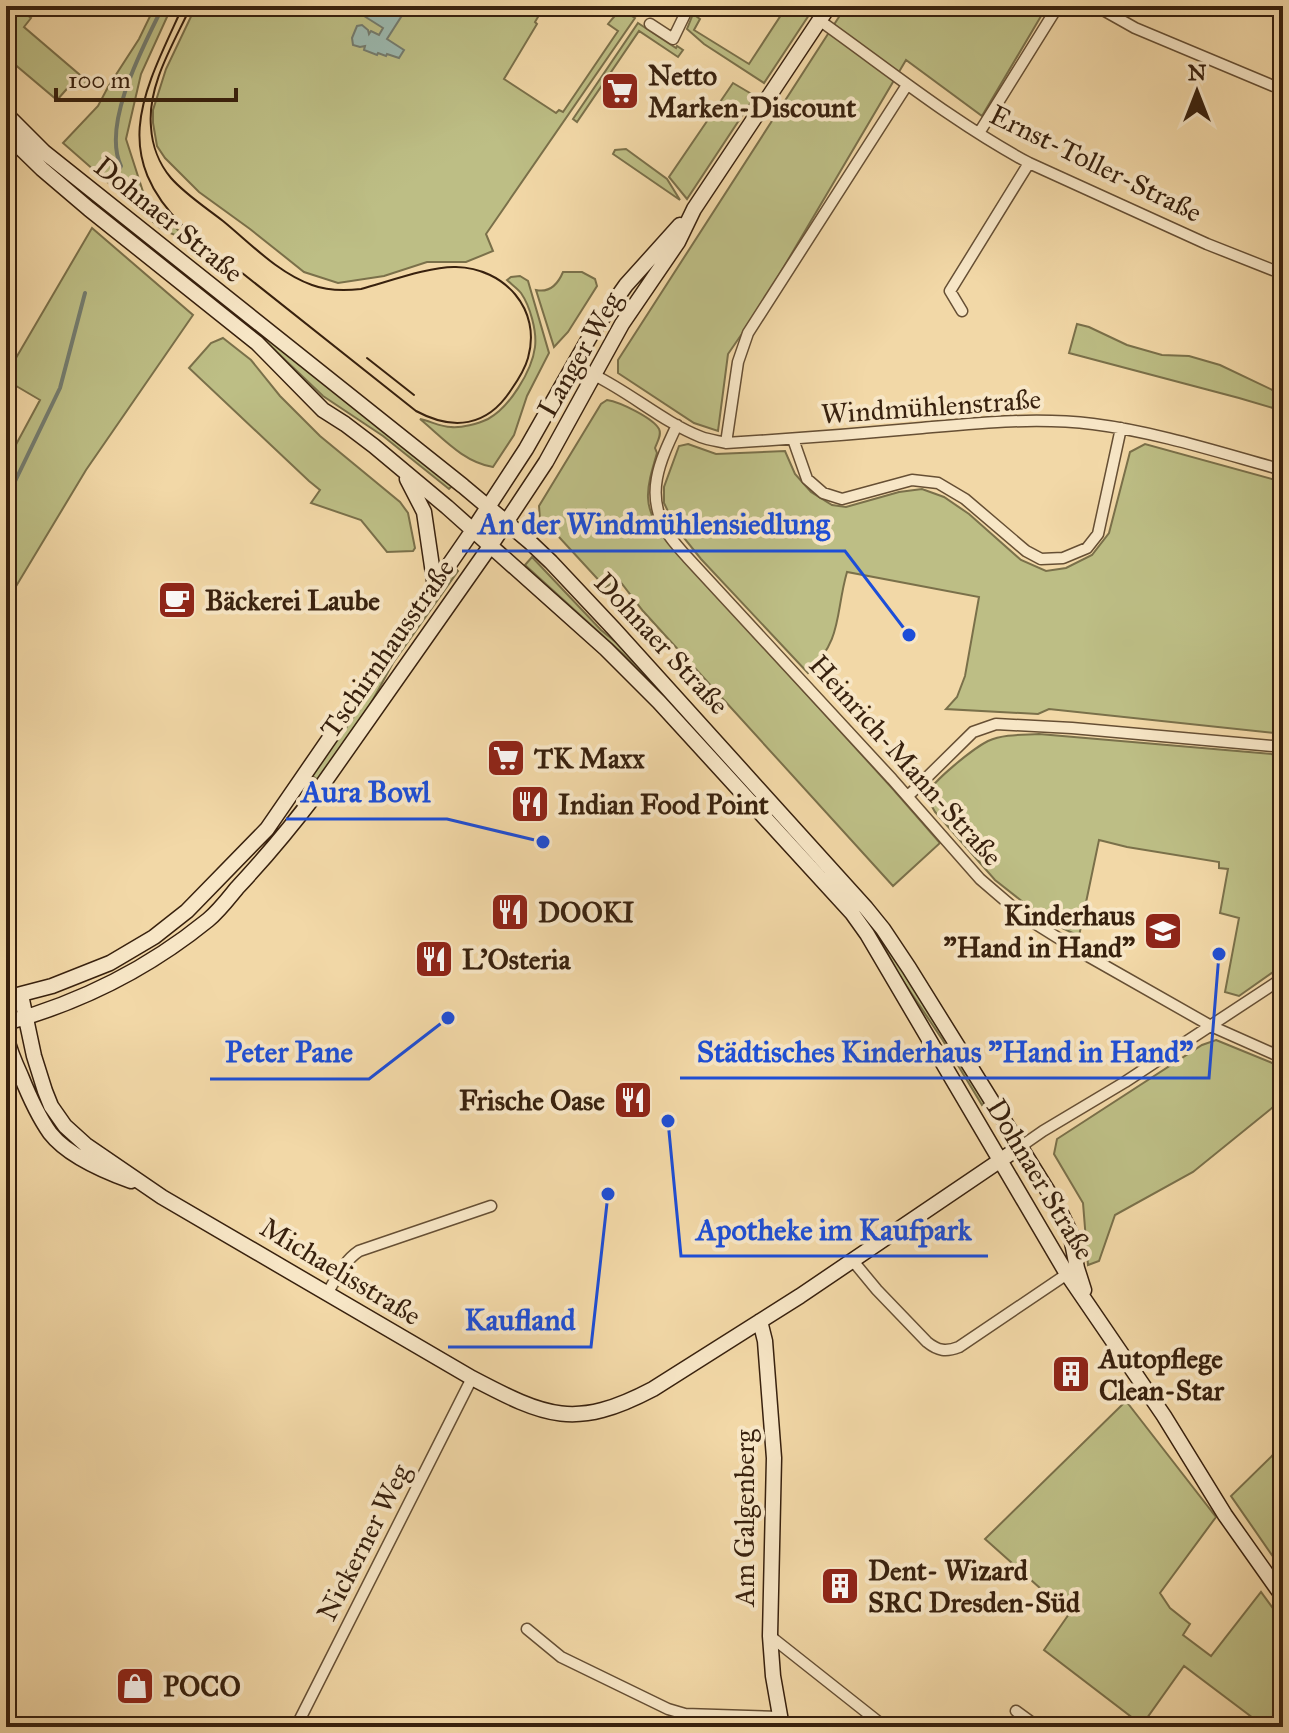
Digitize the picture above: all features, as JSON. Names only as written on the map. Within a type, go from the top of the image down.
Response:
[{"type":"main road","name":"Langer Weg","points":[[506,522],[563,434],[622,324],[829,6]]},
{"type":"main road","name":"Dohnaer Straße","points":[[6,114],[44,152],[100,198],[506,522],[551,562],[614,629],[883,929],[1059,1209],[1070,1232],[1077,1268],[1090,1305]]},
{"type":"main road","name":"Dohnaer Straße","points":[[6,134],[89,209],[257,343],[323,410],[345,424],[491,545],[628,668],[852,913],[1067,1274],[1164,1416],[1225,1515],[1283,1597]]},
{"type":"main road","name":"Langer Weg","points":[[488,507],[526,449],[598,323],[626,285],[694,209]]},
{"type":"main road","points":[[403,471],[424,512],[435,587]]},
{"type":"main road","name":"Tschirnhausstraße","points":[[13,997],[59,984],[110,963],[154,937],[187,911],[267,829],[488,507]]},
{"type":"main road","name":"Tschirnhausstraße","points":[[6,1023],[59,1006],[104,986],[151,961],[209,918],[281,840],[309,803],[506,522]]},
{"type":"main road","name":"Michaelisstraße","points":[[13,997],[26,1017],[34,1056],[51,1106],[65,1126],[86,1145],[143,1185],[472,1378],[520,1403],[561,1415],[603,1411],[653,1389],[853,1261],[1020,1147]]},
{"type":"main road","name":"Michaelisstraße","points":[[6,1035],[29,1097],[52,1135],[105,1172],[143,1185]]},
{"type":"main road","name":"Am Galgenberg","points":[[760,1321],[765,1341],[774,1458],[770,1636],[781,1722]]},
{"type":"street","points":[[650,24],[673,39],[689,6]]},
{"type":"street","points":[[979,133],[1058,6]]},
{"type":"street","points":[[1096,6],[1135,28],[1283,90]]},
{"type":"street","name":"Ernst-Toller-Straße","points":[[819,20],[907,85],[1029,163],[1207,244],[1283,274]]},
{"type":"street","points":[[726,443],[738,362],[748,333],[907,85]]},
{"type":"street","points":[[962,311],[950,291],[1029,163]]},
{"type":"street","name":"Windmühlenstraße","points":[[594,375],[677,425],[701,437],[726,443],[982,423],[1050,421],[1121,428],[1283,470]]},
{"type":"street","name":"Heinrich-Mann-Straße","points":[[677,425],[663,453],[655,484],[656,509],[667,533],[980,879],[1023,916],[1079,951],[1211,1026],[1283,1058]]},
{"type":"street","points":[[793,439],[807,479],[823,493],[842,499],[912,480],[938,483],[965,499],[1026,551],[1041,559],[1063,558],[1087,548],[1098,534],[1121,428]]},
{"type":"street","points":[[908,796],[973,732],[996,724],[1283,747]]},
{"type":"street","points":[[1020,1147],[1283,978]]},
{"type":"street","points":[[328,1292],[345,1263],[359,1251],[491,1206]]},
{"type":"street","points":[[853,1261],[927,1342],[943,1351],[959,1347],[1067,1274]]},
{"type":"street","name":"Nickerner Weg","points":[[296,1727],[472,1378]]},
{"type":"street","name":"Am Galgenberg","points":[[527,1629],[561,1657],[668,1709],[685,1714],[781,1722]]},
{"type":"street","points":[[770,1636],[885,1727]]},
{"type":"street","points":[[1016,1711],[1038,1727]]},
{"type":"green space","points":[[155,6],[172,6],[141,74],[126,139],[146,201],[191,242],[161,229],[63,143],[98,106],[139,39]]},
{"type":"green space","points":[[196,6],[535,6],[542,10],[535,22],[537,24],[504,79],[556,113],[559,110],[563,112],[618,31],[608,24],[612,19],[623,12],[635,18],[486,234],[493,251],[466,262],[427,262],[384,276],[338,283],[304,272],[199,192],[157,146],[153,110],[166,69]]},
{"type":"green space","points":[[787,6],[815,6],[764,83],[704,44],[687,29],[693,14],[700,19],[694,30],[749,64]]},
{"type":"green space","points":[[846,6],[1047,6],[982,116],[906,60],[759,309],[728,354],[718,431],[694,423],[618,373],[618,360]]},
{"type":"green space","points":[[21,10],[31,18],[24,27],[87,81],[81,89],[73,82],[57,100],[6,57],[6,27]]},
{"type":"green space","points":[[638,23],[683,50],[678,57],[639,31],[577,122],[573,119]]},
{"type":"green space","points":[[733,83],[755,96],[687,199],[669,177]]},
{"type":"green space","points":[[626,149],[667,179],[680,200],[613,154],[615,150]]},
{"type":"green space","points":[[75,184],[452,486],[449,489],[383,436],[323,396],[260,336],[72,187]]},
{"type":"green space","points":[[92,228],[193,315],[86,470],[6,603],[6,449],[12,452],[40,400],[6,380],[6,375]]},
{"type":"green space","points":[[563,272],[582,272],[595,279],[597,286],[568,332],[554,347],[536,290],[553,287]]},
{"type":"green space","points":[[520,276],[528,281],[549,353],[527,396],[514,435],[493,467],[463,455],[420,419],[451,427],[479,422],[496,414],[518,388],[533,357],[535,341],[527,305],[521,293],[507,280]]},
{"type":"green space","points":[[1077,324],[1127,345],[1162,355],[1189,356],[1220,365],[1283,395],[1283,411],[1069,353]]},
{"type":"green space","points":[[223,338],[251,360],[280,396],[320,436],[400,502],[408,513],[413,551],[387,552],[361,520],[311,503],[320,490],[189,368],[211,343]]},
{"type":"green space","points":[[607,400],[636,411],[659,429],[648,498],[652,517],[666,540],[940,843],[893,886],[643,611],[619,580],[605,587],[540,519],[539,506],[601,404]]},
{"type":"green space","points":[[688,444],[716,454],[785,451],[795,474],[811,492],[832,505],[846,507],[922,489],[944,497],[969,514],[1021,560],[1046,571],[1066,568],[1092,555],[1109,533],[1130,452],[1145,444],[1283,482],[1283,734],[1049,709],[1038,714],[946,709],[957,697],[965,676],[979,597],[847,572],[833,637],[808,673],[676,528],[664,503],[664,487],[679,446]]},
{"type":"green space","points":[[532,557],[601,630],[628,652],[860,907],[891,950],[986,1102],[982,1105],[858,910],[658,690],[525,565]]},
{"type":"green space","points":[[455,568],[458,571],[393,663],[370,705],[318,780],[310,774]]},
{"type":"green space","points":[[1039,734],[1283,755],[1283,965],[1239,996],[1225,992],[1239,918],[1220,913],[1228,869],[1219,868],[1219,862],[1099,840],[1079,936],[1047,921],[995,880],[935,812],[926,796],[944,774],[988,741]]},
{"type":"green space","points":[[1216,1040],[1282,1067],[1276,1074],[1283,1077],[1283,1099],[1193,1172],[1115,1215],[1099,1261],[1088,1265],[1083,1203],[1054,1154],[1057,1139],[1202,1045]]},
{"type":"green space","points":[[1126,1401],[1216,1517],[1160,1593],[1170,1608],[1190,1624],[1183,1635],[1211,1656],[1261,1592],[1283,1622],[1283,1727],[1265,1727],[1184,1666],[1142,1725],[1044,1650],[1069,1614],[985,1539]]},
{"type":"green space","points":[[1283,1445],[1283,1571],[1231,1496]]},
{"type":"water","points":[[355,6],[383,6],[401,17],[387,39],[404,50],[399,58],[377,55],[364,50],[365,46],[353,45],[352,38],[357,26],[362,25],[369,34],[371,31],[379,35],[383,28],[353,9]]},
{"type":"waterway","points":[[117,173],[121,166],[116,149],[120,107],[136,63],[163,6]]},
{"type":"waterway","points":[[6,500],[60,388],[85,293]]},
{"type":"tram line","points":[[183,6],[157,64],[141,119],[140,145],[146,172],[160,198],[183,226],[416,411],[456,423],[468,422],[491,412],[502,402],[521,374],[531,340],[524,308],[504,283],[473,269],[446,267],[361,289],[318,287],[276,265],[189,195],[167,173],[152,134],[153,96],[163,65],[191,6]]},
{"type":"tram line","points":[[367,358],[414,395]]},
{"type":"place","name":"Netto Marken-Discount","points":[[620,91]]},
{"type":"place","name":"Bäckerei Laube","points":[[177,600]]},
{"type":"place","name":"An der Windmühlensiedlung","points":[[909,635]]},
{"type":"place","name":"TK Maxx","points":[[506,758]]},
{"type":"place","name":"Indian Food Point","points":[[530,804]]},
{"type":"place","name":"Aura Bowl","points":[[543,842]]},
{"type":"place","name":"DOOKI","points":[[510,912]]},
{"type":"place","name":"Kinderhaus \"Hand in Hand\"","points":[[1163,931]]},
{"type":"place","name":"Städtisches Kinderhaus \"Hand in Hand\"","points":[[1219,954]]},
{"type":"place","name":"L'Osteria","points":[[434,959]]},
{"type":"place","name":"Peter Pane","points":[[448,1018]]},
{"type":"place","name":"Frische Oase","points":[[633,1100]]},
{"type":"place","name":"Apotheke im Kaufpark","points":[[668,1121]]},
{"type":"place","name":"Kaufland","points":[[608,1194]]},
{"type":"place","name":"Autopflege Clean-Star","points":[[1071,1374]]},
{"type":"place","name":"Dent- Wizard SRC Dresden-Süd","points":[[840,1586]]},
{"type":"place","name":"POCO","points":[[135,1686]]}]
